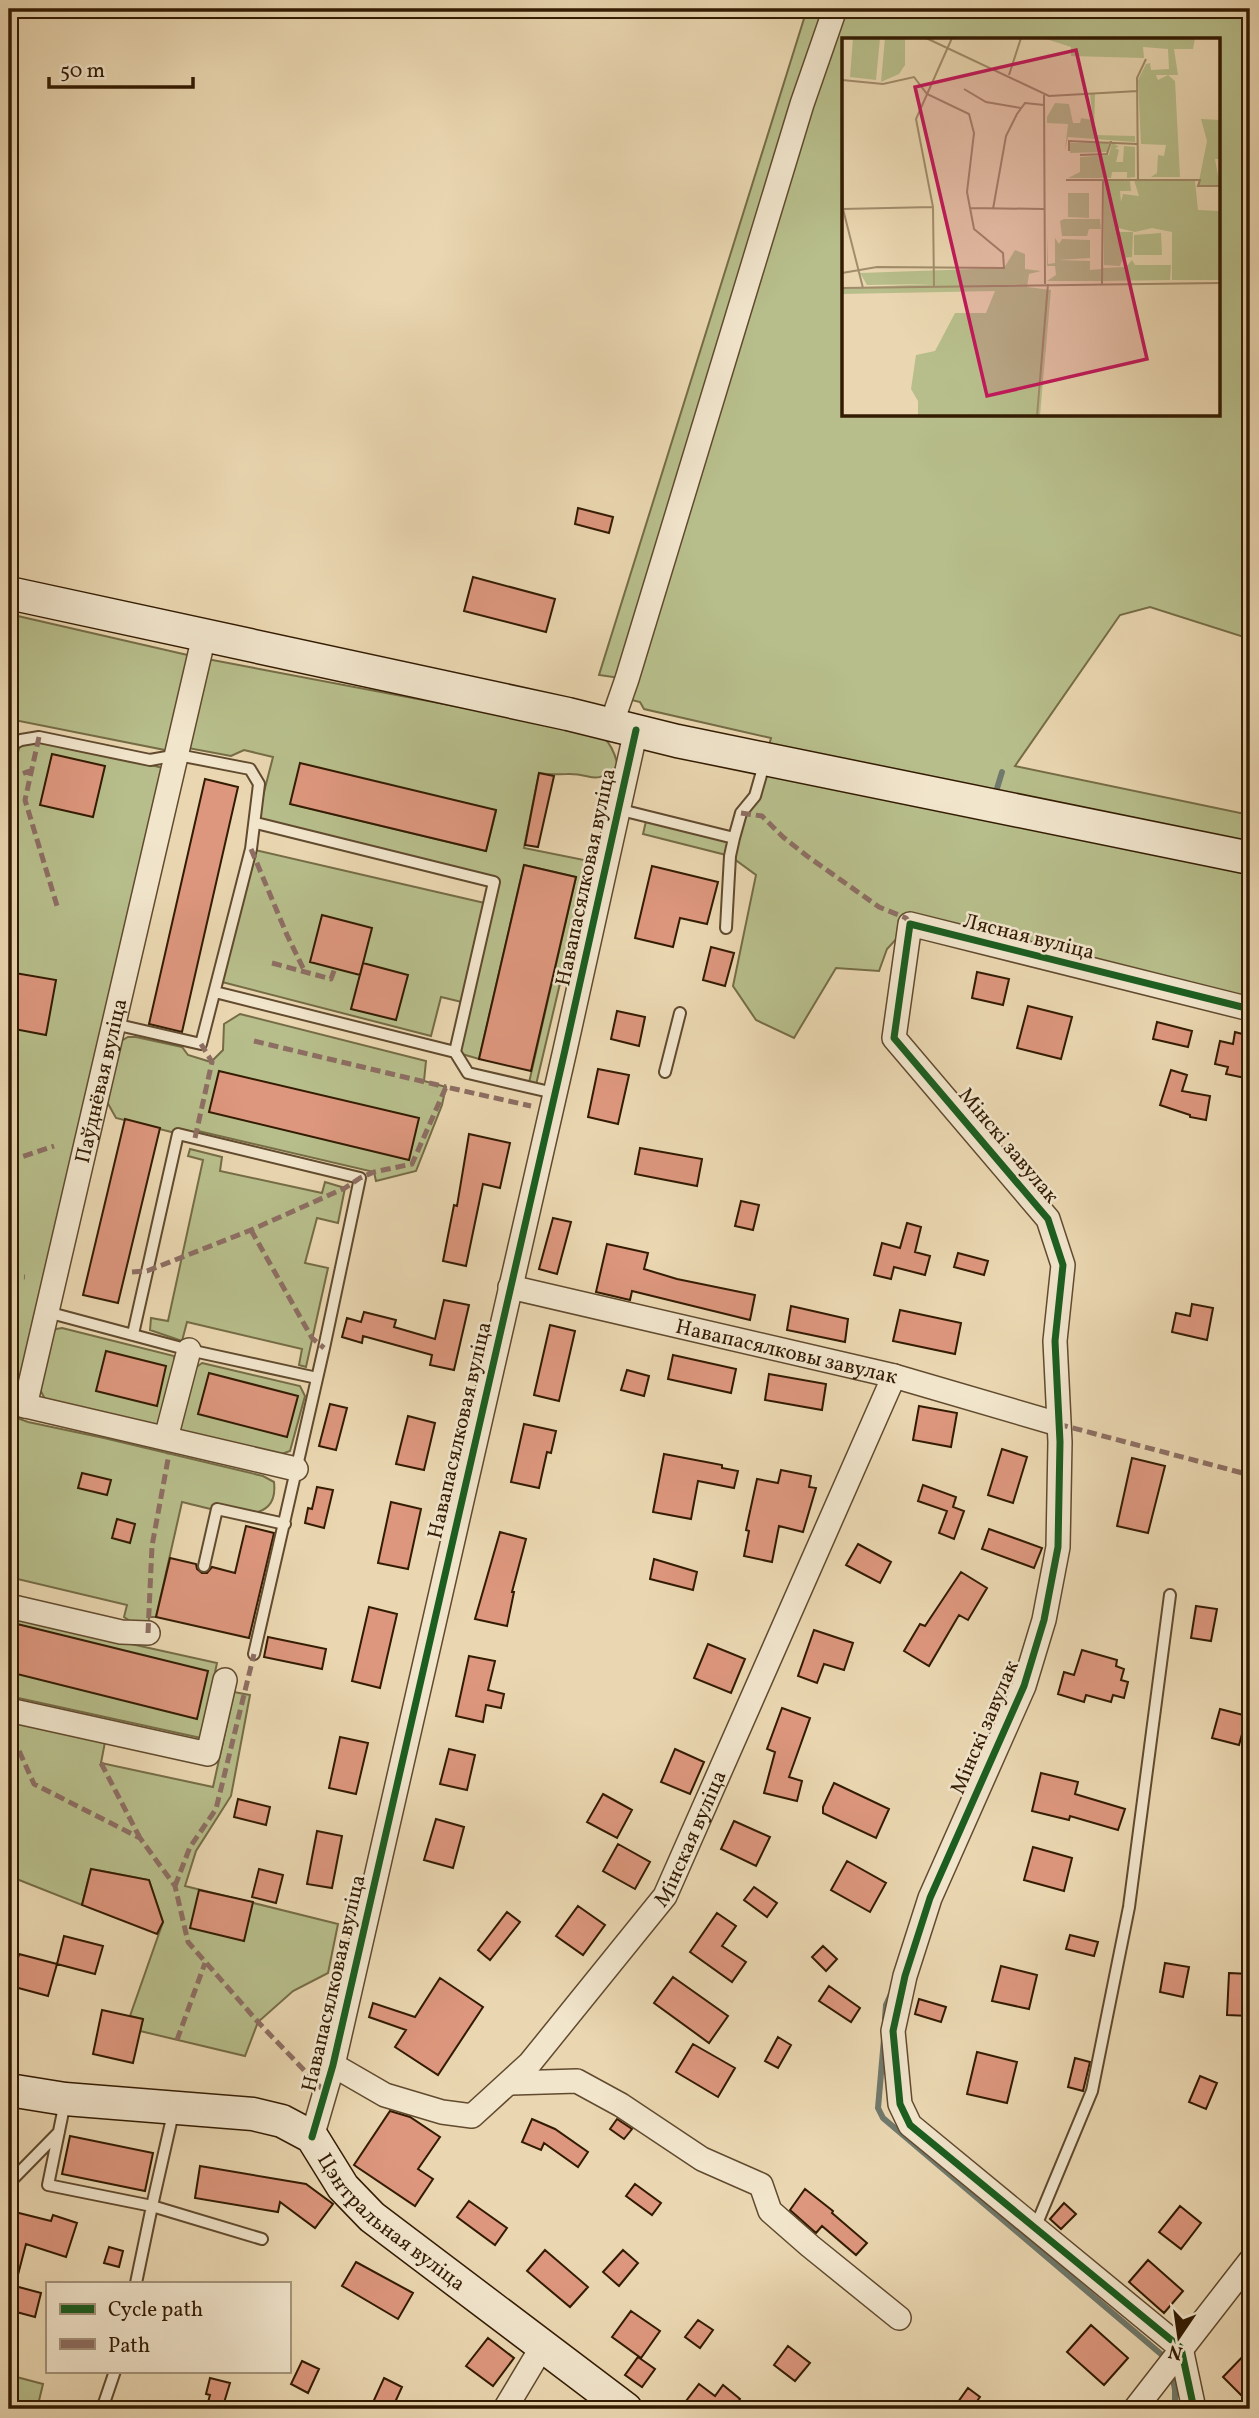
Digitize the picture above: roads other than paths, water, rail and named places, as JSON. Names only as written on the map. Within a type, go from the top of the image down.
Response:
[{"type":"main road","points":[[9,593],[677,741],[1250,858]]},
{"type":"main road","name":"Цэнтральная вуліца","points":[[9,2090],[65,2099],[253,2113],[282,2121],[312,2137],[343,2187],[358,2204],[626,2409]]},
{"type":"street","name":"Навапасялковая вуліца","points":[[312,2137],[333,2065],[617,809],[627,679],[802,104],[835,9]]},
{"type":"street","name":"Паўднёвая вуліца","points":[[17,1404],[47,1312],[204,636]]},
{"type":"street","name":"Лясная вуліца","points":[[894,1038],[910,924],[1250,1009]]},
{"type":"street","name":"Мінскі завулак","points":[[894,1038],[1048,1219],[1063,1265],[1055,1341],[1058,1547],[1044,1620],[1024,1686],[930,1898],[905,1976],[893,2031],[900,2104],[910,2125],[1181,2348]]},
{"type":"street","name":"Навапасялковы завулак","points":[[510,1287],[894,1376],[1058,1424]]},
{"type":"street","points":[[166,1438],[190,1350]]},
{"type":"street","name":"Мінская вуліца","points":[[333,2065],[385,2095],[442,2112],[472,2116],[511,2083],[548,2042],[666,1896],[894,1376]]},
{"type":"street","points":[[17,1404],[296,1469]]},
{"type":"street","points":[[9,1606],[121,1632],[148,1633]]},
{"type":"street","points":[[9,1710],[107,1734],[208,1754],[225,1680]]},
{"type":"street","points":[[511,2083],[577,2081],[621,2105],[702,2160],[761,2185],[770,2211],[899,2318]]},
{"type":"street","points":[[1135,2409],[1250,2261]]},
{"type":"street","points":[[505,2409],[542,2347]]},
{"type":"street","points":[[1181,2348],[1194,2409]]},
{"type":"lane","points":[[9,746],[21,740],[39,737],[150,760],[178,755],[250,769],[259,785],[251,849],[201,1044],[114,1024]]},
{"type":"lane","points":[[726,928],[730,856],[734,838],[741,813],[755,796],[766,759]]},
{"type":"lane","points":[[617,809],[734,838]]},
{"type":"lane","points":[[256,822],[495,882],[455,1052]]},
{"type":"lane","points":[[215,992],[455,1052],[468,1073],[554,1093]]},
{"type":"lane","points":[[665,1072],[680,1013]]},
{"type":"lane","points":[[133,1334],[178,1134],[360,1178],[254,1654]]},
{"type":"lane","points":[[47,1312],[190,1350],[317,1378]]},
{"type":"lane","points":[[204,1566],[216,1509],[285,1524]]},
{"type":"lane","points":[[1035,2228],[1092,2091],[1129,1907],[1170,1595]]},
{"type":"lane","points":[[65,2099],[48,2185],[152,2206],[262,2239]]},
{"type":"lane","points":[[136,2282],[175,2107]]},
{"type":"lane","points":[[9,2183],[59,2132]]},
{"type":"lane","points":[[102,2409],[115,2372]]},
{"type":"waterway","points":[[995,795],[1002,772]]},
{"type":"waterway","points":[[885,2018],[886,2005],[891,1994]]},
{"type":"waterway","points":[[884,2039],[878,2108],[883,2118],[1168,2360]]},
{"type":"waterway","points":[[1172,2373],[1175,2409]]}]
